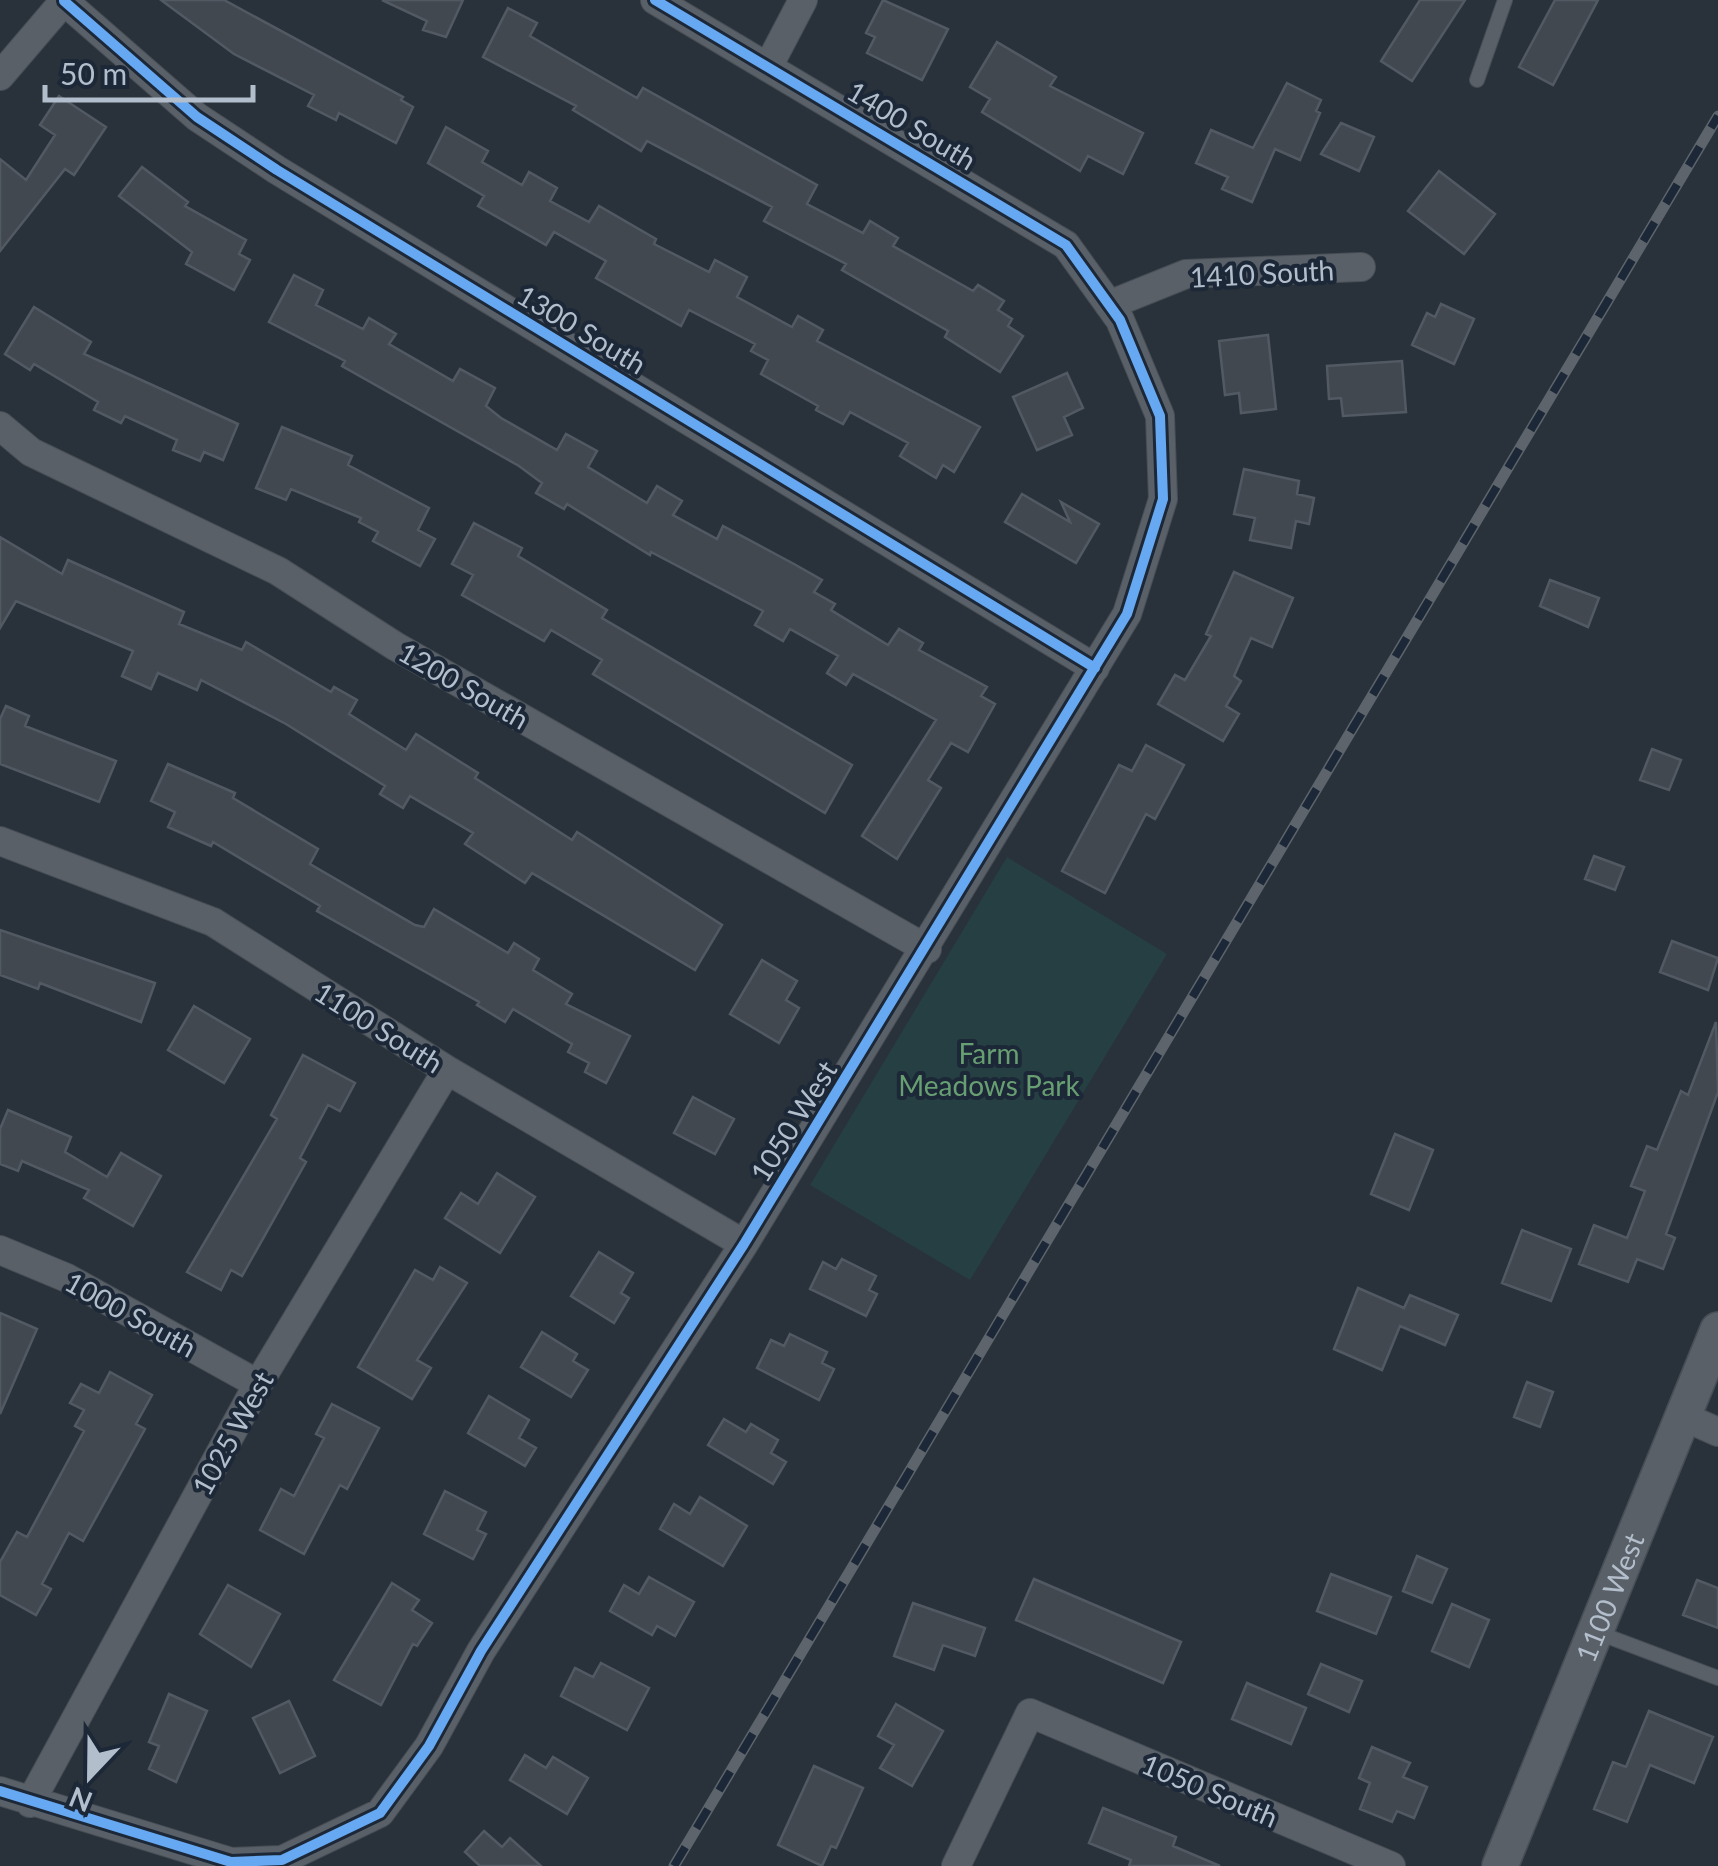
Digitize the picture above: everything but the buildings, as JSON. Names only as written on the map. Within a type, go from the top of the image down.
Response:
[{"type":"street","name":"1400 South","points":[[654,0],[770,65],[1066,245],[1114,313]]},
{"type":"street","points":[[770,65],[802,0]]},
{"type":"street","points":[[0,76],[64,1]]},
{"type":"street","name":"1300 South","points":[[64,1],[198,117],[277,170],[1095,668]]},
{"type":"street","name":"1410 South","points":[[1114,313],[1186,274],[1361,268]]},
{"type":"street","name":"1050 West","points":[[30,1803],[231,1862],[282,1860],[380,1812],[428,1746],[480,1651],[744,1244],[1126,614],[1163,499],[1160,416],[1114,313]]},
{"type":"street","name":"1200 South","points":[[0,426],[31,452],[278,571],[396,646],[926,948]]},
{"type":"street","name":"1100 South","points":[[0,841],[213,922],[446,1070],[744,1244]]},
{"type":"street","name":"1025 West","points":[[30,1803],[258,1384],[446,1070]]},
{"type":"street","name":"1000 South","points":[[0,1250],[67,1278],[258,1384]]},
{"type":"street","name":"1100 West","points":[[1500,1866],[1718,1330]]},
{"type":"street","points":[[1682,1416],[1718,1432]]},
{"type":"street","name":"1050 South","points":[[956,1866],[1030,1713],[1390,1866]]},
{"type":"street","points":[[0,1792],[30,1803]]},
{"type":"lane","points":[[1477,80],[1505,0]]},
{"type":"lane","points":[[1595,1632],[1718,1678]]},
{"type":"green space","name":"Farm Meadows Park","points":[[1007,857],[1167,954],[970,1280],[810,1185]]},
{"type":"railway","points":[[674,1866],[1718,116]]},
{"type":"cycle path","points":[[0,1791],[231,1862],[282,1860],[380,1813],[429,1746],[481,1651],[744,1244],[1127,614],[1163,499],[1160,416],[1120,320],[1066,245],[655,0]]},
{"type":"cycle path","points":[[64,1],[197,117],[277,170],[1095,668]]}]
